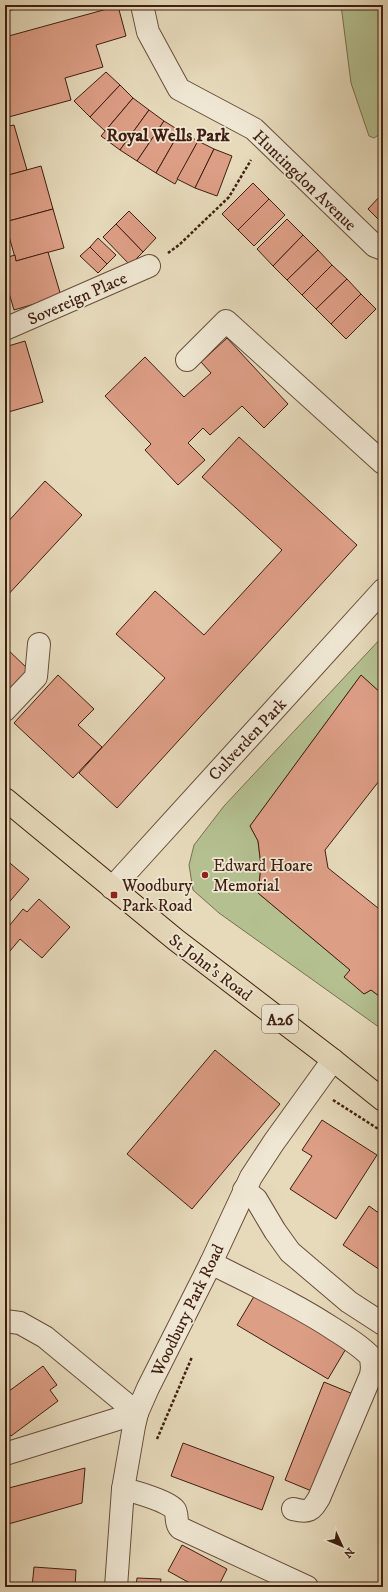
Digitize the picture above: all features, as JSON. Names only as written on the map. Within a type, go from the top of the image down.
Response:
[{"type":"highway","name":"St John's Road","points":[[5,799],[176,940],[383,1100]]},
{"type":"street","name":"Huntingdon Avenue","points":[[142,5],[148,32],[179,89],[254,129],[375,246],[383,249]]},
{"type":"street","name":"Sovereign Place","points":[[5,330],[149,266]]},
{"type":"street","points":[[187,360],[226,321],[383,463]]},
{"type":"street","name":"Culverden Park","points":[[112,888],[374,610],[383,590]]},
{"type":"street","points":[[5,710],[36,677],[39,644]]},
{"type":"street","name":"Woodbury Park Road","points":[[116,1587],[123,1489],[137,1414],[148,1388],[211,1263],[244,1190],[274,1142],[333,1060]]},
{"type":"street","points":[[244,1190],[256,1199],[275,1231],[290,1252],[349,1302],[383,1324]]},
{"type":"street","points":[[211,1263],[310,1314],[358,1345],[369,1355],[372,1360],[371,1375],[319,1498],[313,1508],[309,1510],[302,1511],[293,1509]]},
{"type":"street","points":[[5,1321],[20,1323],[45,1337],[137,1414]]},
{"type":"street","points":[[5,1454],[137,1414]]},
{"type":"street","points":[[123,1489],[139,1492],[171,1506],[176,1511],[177,1524],[180,1528],[307,1587]]},
{"type":"path","points":[[5,11],[25,5]]},
{"type":"path","points":[[149,266],[179,245],[229,197],[264,138]]},
{"type":"path","points":[[327,1096],[383,1132]]},
{"type":"path","points":[[155,1444],[193,1355]]},
{"type":"green space","points":[[341,5],[383,5],[383,132],[374,138],[369,136],[351,83]]},
{"type":"green space","points":[[383,636],[383,695],[361,675],[250,826],[258,841],[261,866],[258,893],[350,970],[345,977],[364,994],[371,990],[383,999],[383,1030],[219,913],[193,890],[189,865],[194,845],[224,806]]},
{"type":"building","points":[[118,6],[126,36],[96,45],[103,67],[65,78],[71,100],[5,118],[5,37]]},
{"type":"building","points":[[106,72],[120,85],[90,117],[74,101]]},
{"type":"building","points":[[120,85],[133,98],[105,131],[90,117]]},
{"type":"building","points":[[133,98],[149,110],[120,150],[101,136]]},
{"type":"building","points":[[149,110],[164,121],[137,161],[120,150]]},
{"type":"building","points":[[164,121],[180,131],[156,173],[137,161]]},
{"type":"building","points":[[14,125],[27,170],[5,176],[5,127]]},
{"type":"building","points":[[180,131],[198,141],[175,184],[156,173]]},
{"type":"building","points":[[198,141],[214,149],[195,188],[177,179]]},
{"type":"building","points":[[214,149],[232,156],[217,196],[195,188]]},
{"type":"building","points":[[41,166],[53,209],[5,222],[5,176]]},
{"type":"building","points":[[253,183],[269,199],[238,230],[222,214]]},
{"type":"building","points":[[381,195],[383,197],[383,224],[368,209]]},
{"type":"building","points":[[269,199],[285,215],[254,246],[238,230]]},
{"type":"building","points":[[53,209],[64,248],[16,261],[5,222]]},
{"type":"building","points":[[129,211],[156,238],[143,252],[116,224]]},
{"type":"building","points":[[287,219],[303,235],[273,266],[257,249]]},
{"type":"building","points":[[116,224],[143,252],[130,265],[103,237]]},
{"type":"building","points":[[303,235],[318,250],[287,280],[273,266]]},
{"type":"building","points":[[98,238],[116,255],[107,264],[90,247]]},
{"type":"building","points":[[90,247],[107,264],[98,273],[80,256]]},
{"type":"building","points":[[318,250],[332,265],[302,295],[287,280]]},
{"type":"building","points":[[48,252],[61,296],[14,310],[5,279],[5,258],[15,255],[16,261]]},
{"type":"building","points":[[332,265],[347,279],[316,309],[302,295]]},
{"type":"building","points":[[347,279],[361,294],[331,324],[316,309]]},
{"type":"building","points":[[361,294],[376,309],[346,339],[331,324]]},
{"type":"building","points":[[227,338],[288,404],[264,428],[242,406],[210,435],[203,428],[188,443],[205,460],[178,485],[145,450],[151,444],[105,396],[145,357],[184,397],[211,373],[201,362]]},
{"type":"building","points":[[25,341],[43,402],[5,413],[5,347]]},
{"type":"building","points":[[239,437],[357,545],[117,808],[79,773],[165,678],[116,634],[155,591],[204,635],[282,550],[202,477]]},
{"type":"building","points":[[45,481],[82,515],[5,598],[5,525]]},
{"type":"building","points":[[5,647],[29,670],[5,696]]},
{"type":"building","points":[[58,675],[94,709],[78,725],[102,747],[73,778],[14,723]]},
{"type":"building","points":[[361,675],[383,695],[383,776],[325,850],[328,868],[383,912],[383,999],[371,990],[364,994],[344,977],[350,970],[258,893],[261,866],[258,841],[250,826]]},
{"type":"building","points":[[5,859],[29,879],[5,907]]},
{"type":"building","points":[[39,899],[70,927],[42,958],[20,939],[5,957],[5,931],[23,909],[27,912]]},
{"type":"building","points":[[215,1050],[280,1104],[192,1209],[127,1154]]},
{"type":"building","points":[[322,1120],[377,1155],[336,1219],[290,1189],[312,1156],[302,1150]]},
{"type":"building","points":[[369,1206],[383,1216],[383,1272],[343,1245]]},
{"type":"building","points":[[256,1293],[347,1347],[328,1379],[237,1325]]},
{"type":"building","points":[[43,1366],[57,1385],[50,1390],[58,1401],[11,1436],[5,1428],[5,1394]]},
{"type":"building","points":[[324,1382],[353,1394],[314,1492],[285,1480]]},
{"type":"building","points":[[183,1443],[274,1477],[262,1510],[171,1476]]},
{"type":"building","points":[[85,1468],[82,1503],[5,1525],[5,1489]]},
{"type":"building","points":[[182,1545],[227,1569],[218,1587],[197,1587],[168,1571]]},
{"type":"building","points":[[34,1567],[76,1570],[75,1587],[32,1587]]},
{"type":"building","points":[[137,1578],[161,1579],[160,1587],[136,1587]]},
{"type":"place","name":"Edward Hoare Memorial","points":[[205,875]]},
{"type":"place","name":"Woodbury Park Road","points":[[114,895]]},
{"type":"district","name":"Royal Wells Park","points":[[168,135]]}]
